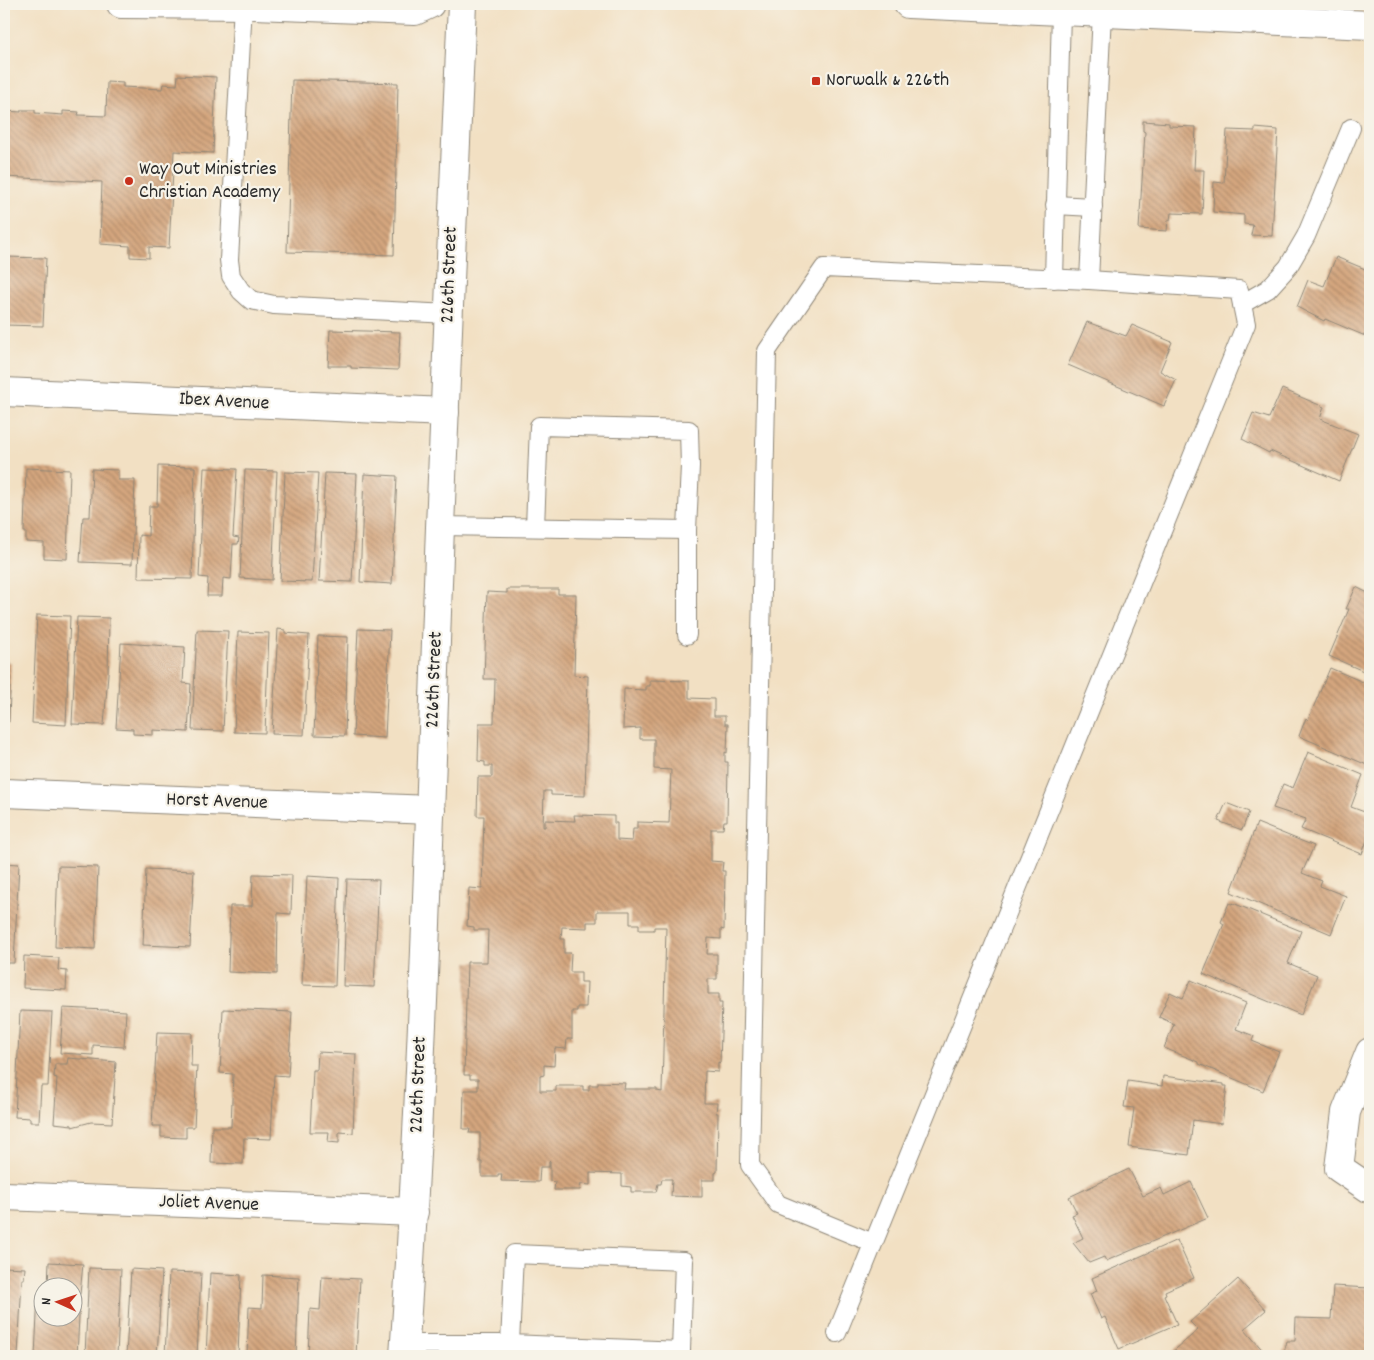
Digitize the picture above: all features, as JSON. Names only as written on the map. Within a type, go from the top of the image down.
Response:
[{"type":"street","points":[[121,4],[243,4],[415,11],[430,4]]},
{"type":"street","name":"226th Street","points":[[405,1350],[414,1212],[462,4]]},
{"type":"street","points":[[908,4],[1370,25]]},
{"type":"street","name":"Ibex Avenue","points":[[4,392],[445,412]]},
{"type":"street","name":"Horst Avenue","points":[[4,793],[431,810]]},
{"type":"street","points":[[1370,1052],[1346,1112],[1339,1168],[1370,1189]]},
{"type":"street","name":"Joliet Avenue","points":[[4,1196],[414,1212]]},
{"type":"lane","points":[[243,4],[229,260],[231,276],[241,291],[251,300],[274,305],[449,314]]},
{"type":"lane","points":[[1054,279],[1061,12]]},
{"type":"lane","points":[[1090,280],[1102,13]]},
{"type":"lane","points":[[1242,304],[1268,289],[1288,267],[1306,236],[1350,128]]},
{"type":"lane","points":[[1055,205],[1093,207]]},
{"type":"lane","points":[[837,1333],[1246,324],[1239,290],[1090,280],[824,268],[767,351],[750,1165],[778,1204],[873,1243]]},
{"type":"lane","points":[[534,527],[539,426],[689,430],[687,635]]},
{"type":"lane","points":[[440,526],[687,530]]},
{"type":"lane","points":[[405,1350],[510,1344],[681,1351],[684,1261],[514,1254],[510,1344]]},
{"type":"building","points":[[178,75],[216,77],[213,153],[174,151],[169,248],[149,247],[149,258],[130,257],[130,246],[100,244],[102,182],[4,177],[4,111],[21,112],[21,110],[35,110],[35,113],[63,115],[63,111],[79,112],[78,115],[106,116],[107,82],[123,83],[123,87],[162,89],[163,84],[177,85]]},
{"type":"building","points":[[292,80],[398,83],[394,255],[287,252]]},
{"type":"building","points":[[1143,121],[1169,123],[1169,126],[1196,127],[1194,170],[1204,170],[1202,214],[1171,213],[1167,231],[1139,229],[1145,132],[1143,131]]},
{"type":"building","points":[[1255,128],[1278,130],[1272,236],[1251,235],[1253,225],[1244,224],[1244,215],[1213,212],[1214,182],[1224,183],[1227,130],[1255,131]]},
{"type":"building","points":[[4,257],[46,258],[43,326],[4,325]]},
{"type":"building","points":[[1336,257],[1370,271],[1370,338],[1325,319],[1324,321],[1297,307],[1308,280],[1324,286]]},
{"type":"building","points":[[1087,322],[1126,336],[1132,325],[1172,342],[1160,371],[1176,380],[1164,406],[1068,365]]},
{"type":"building","points":[[330,330],[400,332],[398,370],[328,366]]},
{"type":"building","points":[[1282,389],[1324,407],[1320,419],[1358,434],[1339,481],[1270,451],[1269,453],[1242,439],[1253,413],[1269,418]]},
{"type":"building","points":[[158,466],[195,467],[192,579],[138,578],[139,535],[148,536],[149,506],[157,506]]},
{"type":"building","points":[[26,468],[70,470],[67,559],[44,558],[44,543],[26,542],[26,532],[24,532]]},
{"type":"building","points":[[204,468],[237,469],[233,537],[239,538],[238,544],[233,544],[231,579],[223,578],[222,596],[207,596],[208,578],[199,577]]},
{"type":"building","points":[[92,469],[118,470],[118,480],[135,480],[132,564],[80,562],[83,517],[90,517]]},
{"type":"building","points":[[245,470],[277,471],[272,580],[240,578]]},
{"type":"building","points":[[285,472],[318,473],[312,582],[280,581]]},
{"type":"building","points":[[325,473],[357,474],[352,582],[319,581]]},
{"type":"building","points":[[364,474],[397,476],[392,584],[360,582]]},
{"type":"building","points":[[1356,587],[1370,594],[1370,674],[1329,656]]},
{"type":"building","points":[[507,589],[558,589],[558,594],[576,594],[574,675],[588,676],[585,796],[551,795],[551,791],[544,791],[543,827],[545,827],[545,820],[575,821],[574,815],[614,816],[614,823],[617,823],[617,840],[632,841],[633,829],[637,829],[637,822],[669,823],[671,770],[654,769],[654,739],[640,739],[640,728],[623,729],[624,689],[646,690],[646,686],[650,686],[650,680],[689,681],[689,698],[714,699],[714,716],[725,716],[725,724],[728,724],[727,753],[725,752],[725,762],[728,762],[727,821],[724,821],[723,829],[711,829],[711,861],[723,862],[722,871],[725,871],[724,930],[721,929],[721,939],[708,938],[707,954],[717,954],[717,979],[708,979],[708,994],[719,994],[719,1003],[722,1003],[720,1063],[718,1062],[718,1072],[705,1071],[704,1103],[717,1103],[717,1172],[715,1173],[715,1180],[702,1180],[702,1197],[671,1196],[672,1179],[662,1179],[661,1184],[658,1184],[656,1192],[631,1192],[631,1187],[622,1186],[622,1174],[590,1173],[590,1185],[581,1184],[580,1190],[554,1190],[555,1182],[550,1181],[550,1161],[549,1167],[540,1167],[539,1182],[501,1181],[502,1174],[498,1174],[498,1177],[482,1177],[480,1133],[469,1133],[470,1129],[463,1129],[464,1090],[478,1090],[478,1079],[470,1079],[470,1075],[464,1075],[467,962],[487,962],[488,930],[474,930],[474,927],[467,926],[469,888],[482,889],[484,816],[477,816],[478,777],[492,777],[492,766],[485,766],[485,762],[478,761],[479,723],[494,723],[495,679],[484,679],[487,592],[507,593]],"holes":[[[597,911],[630,911],[630,924],[639,924],[639,930],[654,930],[654,927],[666,927],[662,1092],[657,1091],[657,1089],[624,1089],[625,1083],[598,1082],[598,1085],[589,1085],[589,1090],[583,1090],[583,1086],[556,1086],[556,1091],[540,1091],[540,1076],[544,1075],[544,1065],[554,1066],[555,1048],[566,1049],[567,1039],[572,1039],[572,1011],[577,1011],[577,1007],[586,1007],[587,982],[581,982],[581,972],[570,972],[571,953],[564,953],[564,939],[561,939],[562,927],[587,928],[587,922],[597,922]]]},
{"type":"building","points":[[37,615],[70,616],[66,725],[32,723]]},
{"type":"building","points":[[77,617],[109,618],[108,674],[104,725],[72,724]]},
{"type":"building","points":[[278,629],[285,630],[285,633],[309,635],[304,735],[272,734]]},
{"type":"building","points":[[358,629],[390,630],[385,738],[353,736]]},
{"type":"building","points":[[197,630],[228,631],[223,731],[192,730]]},
{"type":"building","points":[[238,632],[269,633],[265,733],[234,732]]},
{"type":"building","points":[[318,636],[348,637],[345,736],[314,735]]},
{"type":"building","points":[[121,643],[185,647],[183,683],[191,684],[188,732],[153,730],[153,735],[133,734],[133,729],[116,728]]},
{"type":"building","points":[[4,662],[11,662],[9,722],[4,722]]},
{"type":"building","points":[[1330,668],[1370,685],[1370,758],[1367,765],[1299,736],[1306,718],[1308,720]]},
{"type":"building","points":[[1308,752],[1363,775],[1351,807],[1370,814],[1370,832],[1362,854],[1301,829],[1306,819],[1273,808],[1283,784],[1293,788]]},
{"type":"building","points":[[1226,803],[1249,812],[1242,830],[1218,821]]},
{"type":"building","points":[[1257,823],[1314,846],[1302,873],[1322,881],[1320,886],[1346,896],[1331,934],[1231,892]]},
{"type":"building","points":[[4,863],[19,864],[14,963],[4,963]]},
{"type":"building","points":[[58,866],[98,867],[95,949],[55,947]]},
{"type":"building","points":[[146,869],[194,871],[190,947],[143,945]]},
{"type":"building","points":[[253,874],[292,875],[291,914],[278,913],[277,974],[228,972],[230,906],[252,906]]},
{"type":"building","points":[[307,876],[339,878],[335,986],[302,985]]},
{"type":"building","points":[[347,879],[379,880],[374,987],[343,986]]},
{"type":"building","points":[[1229,903],[1301,931],[1288,963],[1317,975],[1301,1015],[1203,974],[1224,924],[1221,922]]},
{"type":"building","points":[[24,956],[59,958],[58,970],[67,971],[66,990],[23,988]]},
{"type":"building","points":[[1191,980],[1246,1003],[1236,1029],[1254,1036],[1252,1041],[1279,1052],[1263,1091],[1164,1048],[1174,1024],[1159,1017],[1170,992],[1183,998]]},
{"type":"building","points":[[63,1008],[126,1011],[124,1047],[93,1045],[93,1055],[60,1053]]},
{"type":"building","points":[[223,1009],[292,1012],[288,1076],[274,1075],[271,1139],[244,1138],[243,1164],[211,1163],[212,1127],[231,1127],[233,1074],[220,1073]]},
{"type":"building","points":[[20,1011],[52,1012],[48,1086],[41,1086],[39,1122],[30,1122],[30,1118],[15,1117]]},
{"type":"building","points":[[157,1032],[192,1033],[191,1066],[197,1066],[194,1127],[186,1127],[186,1138],[161,1137],[161,1126],[152,1126]]},
{"type":"building","points":[[318,1052],[356,1054],[353,1133],[339,1132],[339,1143],[328,1142],[329,1132],[310,1132],[313,1070],[317,1070]]},
{"type":"building","points":[[68,1058],[116,1062],[112,1123],[91,1122],[72,1127],[72,1125],[54,1123],[57,1078],[54,1077],[55,1064],[67,1064]]},
{"type":"building","points":[[1163,1076],[1224,1084],[1224,1086],[1227,1086],[1222,1124],[1193,1120],[1189,1155],[1129,1147],[1134,1108],[1124,1107],[1128,1081],[1162,1086]]},
{"type":"building","points":[[1129,1169],[1143,1196],[1161,1188],[1164,1195],[1191,1182],[1208,1218],[1106,1261],[1104,1257],[1089,1263],[1073,1243],[1083,1238],[1072,1215],[1077,1213],[1069,1197]]},
{"type":"building","points":[[1177,1240],[1194,1278],[1165,1291],[1166,1294],[1164,1295],[1177,1324],[1119,1349],[1105,1317],[1101,1319],[1090,1294],[1097,1291],[1092,1278]]},
{"type":"building","points":[[49,1262],[83,1264],[82,1278],[48,1278]]},
{"type":"building","points":[[4,1267],[25,1268],[24,1279],[22,1279],[18,1356],[4,1356]]},
{"type":"building","points":[[89,1268],[121,1269],[117,1356],[85,1356]]},
{"type":"building","points":[[131,1269],[162,1271],[157,1356],[126,1356]]},
{"type":"building","points":[[169,1272],[201,1273],[197,1356],[165,1356]]},
{"type":"building","points":[[210,1273],[241,1275],[238,1356],[206,1356]]},
{"type":"building","points":[[263,1275],[299,1277],[296,1356],[247,1356],[249,1307],[262,1308]]},
{"type":"building","points":[[322,1277],[360,1279],[356,1356],[308,1356],[310,1309],[320,1310]]},
{"type":"building","points":[[1238,1279],[1266,1310],[1244,1329],[1267,1355],[1172,1356],[1170,1354],[1198,1330],[1190,1322]]},
{"type":"building","points":[[1333,1286],[1370,1288],[1370,1356],[1283,1356],[1287,1341],[1295,1341],[1296,1318],[1331,1319]]},
{"type":"building","points":[[36,1328],[78,1328],[77,1356],[35,1356]]},
{"type":"place","name":"Norwalk & 226th","points":[[816,81]]},
{"type":"place","name":"Way Out Ministries Christian Academy","points":[[129,181]]}]
